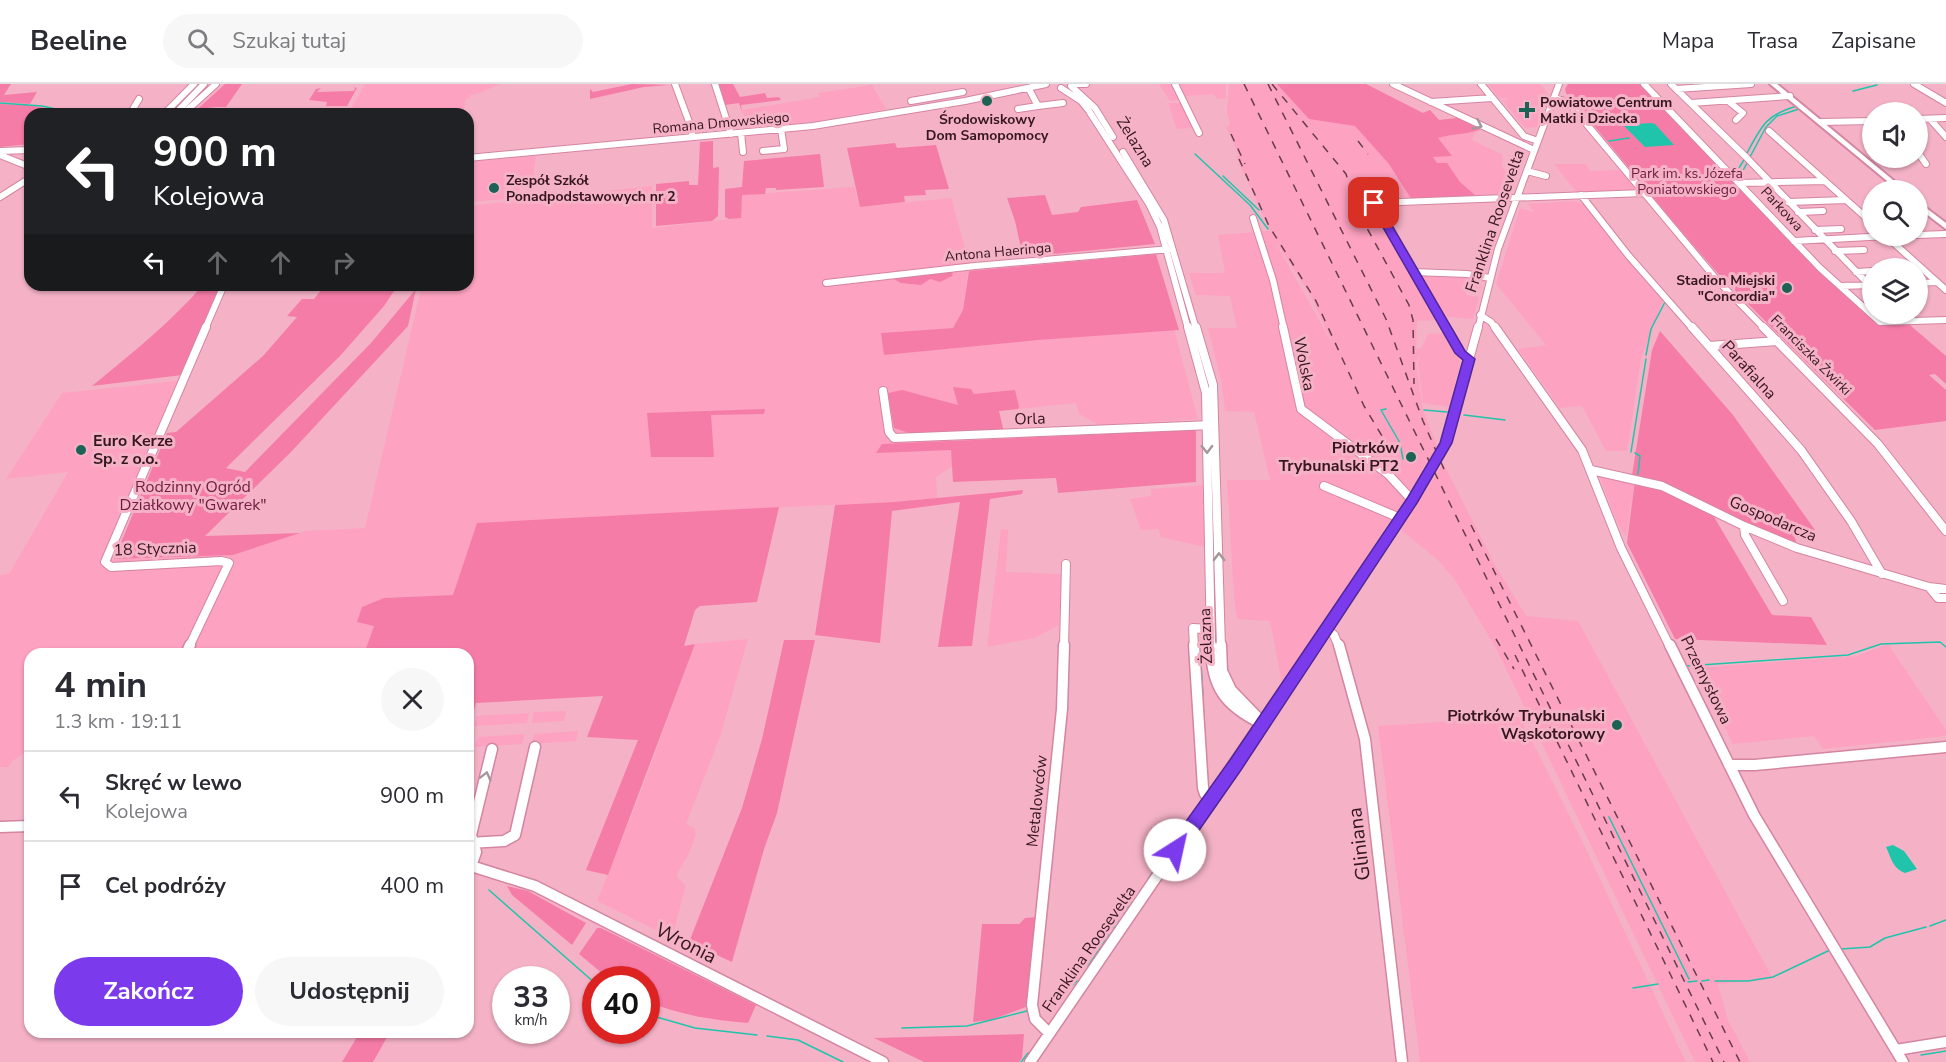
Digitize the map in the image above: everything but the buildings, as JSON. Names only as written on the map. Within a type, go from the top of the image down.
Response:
[{"type":"main road","points":[[1773,84],[1890,180]]},
{"type":"main road","points":[[1928,212],[1946,227]]},
{"type":"street","points":[[170,108],[194,84]]},
{"type":"street","points":[[181,108],[204,84]]},
{"type":"street","points":[[190,108],[216,84]]},
{"type":"street","points":[[675,84],[692,130],[692,137]]},
{"type":"street","points":[[716,84],[731,134]]},
{"type":"street","points":[[1061,88],[1086,84]]},
{"type":"street","points":[[1175,84],[1198,133]]},
{"type":"street","points":[[1393,84],[1534,150]]},
{"type":"street","points":[[1481,84],[1524,136],[1538,141]]},
{"type":"street","name":"Franklina Roosevelta","points":[[1030,1062],[1263,724],[1412,500],[1446,443],[1490,278],[1516,198],[1555,98],[1557,84]]},
{"type":"street","name":"Parkowa","points":[[1644,84],[1794,241],[1862,306]]},
{"type":"street","points":[[1671,84],[1862,278]]},
{"type":"street","points":[[1676,89],[1751,84]]},
{"type":"street","points":[[1914,84],[1946,103]]},
{"type":"street","name":"Romana Dmowskiego","points":[[474,157],[823,125],[1048,85],[1061,88]]},
{"type":"street","name":"Żelazna","points":[[1072,85],[1096,109],[1160,212],[1204,382],[1211,425],[1222,671],[1231,690],[1263,724]]},
{"type":"street","points":[[940,88],[945,95]]},
{"type":"street","name":"Żelazna","points":[[1061,88],[1084,104],[1106,135],[1153,210],[1170,249]]},
{"type":"street","points":[[1029,90],[1038,106]]},
{"type":"street","points":[[911,101],[963,92]]},
{"type":"street","points":[[1691,104],[1790,96]]},
{"type":"street","points":[[1431,102],[1492,98]]},
{"type":"street","name":"Franciszka Żwirki","points":[[1555,98],[1568,102],[1717,280],[1878,444],[1946,531]]},
{"type":"street","points":[[134,108],[139,99]]},
{"type":"street","points":[[1728,101],[1743,112],[1736,120]]},
{"type":"street","points":[[1018,109],[1063,103]]},
{"type":"street","points":[[1930,119],[1946,118]]},
{"type":"street","points":[[1930,119],[1946,137]]},
{"type":"street","points":[[1821,122],[1862,121]]},
{"type":"street","points":[[763,151],[784,149],[782,129]]},
{"type":"street","points":[[1769,131],[1862,214]]},
{"type":"street","points":[[741,133],[743,152]]},
{"type":"street","points":[[0,151],[24,145]]},
{"type":"street","points":[[0,151],[24,150]]},
{"type":"street","points":[[0,151],[24,165]]},
{"type":"street","points":[[1527,171],[1546,175]]},
{"type":"street","points":[[1741,183],[1825,181]]},
{"type":"street","points":[[0,197],[24,182]]},
{"type":"street","points":[[1469,359],[1462,356],[1374,203],[1644,193]]},
{"type":"street","name":"Parafialna","points":[[1581,195],[1628,255],[1783,429],[1818,472],[1882,574]]},
{"type":"street","points":[[1788,202],[1846,200]]},
{"type":"street","points":[[1798,212],[1823,211]]},
{"type":"street","name":"Wolska","points":[[1253,218],[1273,280],[1300,409],[1388,474],[1412,500]]},
{"type":"street","points":[[1815,230],[1841,229]]},
{"type":"street","points":[[1928,235],[1946,234]]},
{"type":"street","points":[[1794,241],[1862,238]]},
{"type":"street","points":[[1898,246],[1946,290]]},
{"type":"street","name":"Antona Haeringa","points":[[826,283],[975,266],[1170,249]]},
{"type":"street","points":[[1835,251],[1864,250]]},
{"type":"street","points":[[1414,272],[1467,274],[1490,278]]},
{"type":"street","points":[[1856,272],[1862,272]]},
{"type":"street","points":[[1928,282],[1937,282]]},
{"type":"street","points":[[1840,286],[1862,286]]},
{"type":"street","name":"18 Stycznia","points":[[189,648],[229,563],[224,561],[111,567],[105,562],[221,291]]},
{"type":"street","name":"Przemysłowa","points":[[1480,315],[1491,322],[1582,450],[1621,548],[1729,765],[1791,880],[1903,1062]]},
{"type":"street","points":[[1928,321],[1946,320]]},
{"type":"street","points":[[1709,346],[1777,340]]},
{"type":"street","name":"Orla","points":[[883,391],[889,432],[894,438],[1211,425]]},
{"type":"street","name":"Żelazna","points":[[1211,425],[1211,669],[1218,686],[1232,704],[1263,724]]},
{"type":"street","name":"Gospodarcza","points":[[1591,470],[1662,486],[1744,526],[1797,548],[1929,587],[1946,589]]},
{"type":"street","points":[[1324,486],[1400,518]]},
{"type":"street","points":[[1744,526],[1745,535],[1783,601]]},
{"type":"street","name":"Metalowców","points":[[1050,1033],[1035,1019],[1032,1005],[1062,709],[1066,564]]},
{"type":"street","points":[[1929,587],[1938,598],[1946,598]]},
{"type":"street","points":[[1210,629],[1193,628],[1203,788],[1205,794],[1212,799]]},
{"type":"street","name":"Gliniana","points":[[1326,629],[1333,634],[1339,645],[1365,739],[1402,1062]]},
{"type":"street","points":[[474,843],[508,840],[515,835],[535,747]]},
{"type":"street","points":[[1729,765],[1755,765],[1946,747]]},
{"type":"street","points":[[474,823],[492,749]]},
{"type":"street","points":[[0,827],[24,826]]},
{"type":"street","name":"Wronia","points":[[474,867],[535,886],[884,1062]]},
{"type":"street","points":[[1896,1050],[1946,1042]]},
{"type":"shaded area","points":[[365,84],[500,84],[469,95],[471,97],[466,99],[464,108],[351,108]]},
{"type":"shaded area","points":[[1159,84],[1226,84],[1226,99],[1216,98],[1214,94],[1186,96],[1187,99],[1170,101]]},
{"type":"shaded area","points":[[1229,84],[1366,84],[1423,113],[1430,110],[1439,120],[1457,118],[1483,128],[1475,133],[1472,140],[1503,155],[1502,165],[1506,173],[1518,175],[1511,196],[1371,201],[1437,320],[1417,321],[1416,348],[1421,349],[1428,334],[1445,333],[1461,362],[1455,383],[1457,385],[1450,407],[1423,403],[1418,364],[1420,353],[1416,363],[1423,410],[1437,446],[1411,490],[1282,683],[1270,621],[1237,619],[1227,480],[1270,480],[1254,412],[1225,411],[1222,385],[1208,328],[1237,328],[1230,296],[1196,295],[1189,273],[1225,273],[1218,235],[1270,231],[1236,156],[1239,155],[1226,127],[1230,122],[1227,113]],"holes":[[[1277,245],[1278,245],[1311,296],[1334,347]]]},
{"type":"shaded area","name":"Powiatowe Centrum Matki i Dziecka","points":[[1488,84],[1540,84],[1549,95],[1543,96],[1547,100],[1537,127],[1525,128],[1502,100],[1508,100],[1499,98]]},
{"type":"shaded area","points":[[872,85],[886,109],[824,120],[749,129],[742,110],[820,97],[818,93]]},
{"type":"shaded area","points":[[1168,103],[1182,103],[1192,128],[1177,129]]},
{"type":"shaded area","points":[[1655,124],[1674,145],[1645,147],[1623,125]]},
{"type":"shaded area","name":"Zespół Szkół Ponadpodstawowych nr 2","points":[[536,156],[533,177],[520,179],[518,198],[474,202],[474,161]]},
{"type":"shaded area","points":[[1554,164],[1585,164],[1591,171],[1621,170],[1639,191],[1577,193]]},
{"type":"shaded area","points":[[652,186],[652,228],[740,218],[742,195],[854,187],[860,207],[951,198],[969,262],[963,310],[953,328],[881,333],[1040,339],[1174,329],[1198,419],[1099,425],[1079,414],[1076,403],[1000,411],[949,430],[953,466],[936,477],[937,500],[682,512],[453,595],[384,598],[366,648],[24,648],[24,754],[12,761],[9,767],[0,767],[0,575],[9,574],[68,472],[6,479],[62,393],[177,381],[101,560],[233,555],[305,531],[365,528],[421,291],[474,291],[474,205]]},
{"type":"shaded area","points":[[1574,201],[1584,204],[1663,300],[1641,359],[1627,451],[1606,451],[1582,406],[1560,408],[1518,349],[1546,345],[1496,284],[1520,208],[1534,212],[1528,204]]},
{"type":"shaded area","points":[[1419,274],[1483,278],[1481,289],[1467,286],[1466,295],[1479,297],[1473,319],[1444,316]]},
{"type":"shaded area","points":[[1443,463],[1495,565],[1526,616],[1578,621],[1773,979],[1718,984],[1728,1020],[1750,1062],[1695,1062],[1496,648],[1455,580],[1439,561],[1401,530]]},
{"type":"shaded area","points":[[1599,476],[1635,480],[1626,537],[1617,522]]},
{"type":"shaded area","points":[[1204,485],[1204,547],[1161,537],[1158,529],[1141,530],[1130,499],[1151,496],[1151,489]]},
{"type":"shaded area","points":[[1001,529],[1008,530],[1006,572],[1061,574],[1059,625],[1034,638],[987,647]]},
{"type":"shaded area","points":[[748,639],[720,737],[686,824],[694,828],[696,835],[688,856],[678,872],[677,877],[685,888],[672,938],[597,901],[639,797],[695,644]]},
{"type":"shaded area","points":[[1888,644],[1946,730],[1946,736],[1823,749],[1814,736],[1733,744],[1696,668],[1856,656]]},
{"type":"shaded area","points":[[566,711],[564,721],[532,723],[534,712]]},
{"type":"shaded area","points":[[529,713],[527,723],[474,726],[477,716]]},
{"type":"shaded area","points":[[1520,717],[1585,847],[1686,1062],[1420,1062],[1378,726]]},
{"type":"shaded area","points":[[578,731],[576,741],[532,744],[534,734]]},
{"type":"shaded area","points":[[525,734],[522,744],[475,747],[478,737]]},
{"type":"shaded area","points":[[1893,845],[1904,851],[1917,869],[1905,873],[1897,868],[1886,847]]},
{"type":"green space","points":[[0,84],[11,84],[4,95],[37,92],[30,104],[0,102]]},
{"type":"green space","points":[[225,84],[242,84],[226,107],[199,108]]},
{"type":"green space","points":[[632,84],[669,85],[644,87],[590,99],[590,89],[593,92]]},
{"type":"green space","points":[[717,84],[733,84],[740,97],[765,93],[767,98],[779,97],[781,100],[741,105],[742,112],[739,103],[725,105]]},
{"type":"green space","points":[[1277,84],[1366,84],[1423,113],[1430,110],[1439,120],[1457,118],[1483,128],[1438,138],[1452,156],[1433,157],[1437,163],[1447,163],[1460,182],[1477,197],[1412,200],[1389,164],[1355,126],[1309,119]]},
{"type":"green space","name":"Park im. ks. Józefa Poniatowskiego","points":[[1568,84],[1640,84],[1862,307],[1862,324],[1910,325],[1946,356],[1946,384],[1935,374],[1929,375],[1946,390],[1946,421],[1875,430],[1735,291],[1736,282],[1732,278],[1722,278],[1565,89]]},
{"type":"green space","points":[[353,87],[357,88],[347,106],[326,106],[327,102],[309,100],[316,89],[321,88],[317,92],[354,91]]},
{"type":"green space","points":[[0,104],[46,108],[24,108],[24,145],[0,147]]},
{"type":"green space","points":[[713,141],[713,168],[719,167],[718,216],[712,221],[656,226],[656,184],[689,181],[689,185],[698,185],[700,142]]},
{"type":"green space","points":[[895,143],[897,148],[936,145],[949,189],[925,190],[926,195],[904,196],[905,202],[860,207],[847,148]]},
{"type":"green space","points":[[820,154],[824,187],[776,190],[776,188],[766,188],[765,194],[742,195],[741,218],[725,217],[725,189],[742,187],[744,161]]},
{"type":"green space","points":[[1045,195],[1052,215],[1078,212],[1081,207],[1137,200],[1155,244],[1023,257],[1007,198]]},
{"type":"green space","points":[[1156,254],[1179,330],[1038,340],[884,355],[881,333],[953,328],[963,310],[969,271]]},
{"type":"green space","points":[[953,271],[952,276],[940,282],[930,279],[921,285],[901,283],[892,278]]},
{"type":"green space","points":[[197,291],[218,291],[182,375],[92,386],[136,350]]},
{"type":"green space","name":"Rodzinny Ogród Działkowy \"Gwarek\"","points":[[320,291],[394,291],[384,306],[340,356],[226,468],[245,472],[371,343],[416,291],[408,326],[291,452],[205,536],[300,533],[233,555],[114,559],[167,433],[176,432],[263,356],[297,317],[287,316],[302,299],[314,299]]},
{"type":"green space","points":[[1660,331],[1733,415],[1815,530],[1792,528],[1797,545],[1742,523],[1675,488],[1632,475],[1652,350]]},
{"type":"green space","points":[[953,387],[971,389],[974,394],[1015,390],[1019,407],[999,411],[1004,432],[936,435],[932,433],[912,434],[894,428],[888,393],[902,390],[958,405]]},
{"type":"green space","points":[[765,409],[764,414],[711,415],[714,457],[651,457],[647,413]]},
{"type":"green space","points":[[1196,430],[1196,482],[1058,493],[1056,478],[953,482],[951,450],[876,453],[882,444]]},
{"type":"green space","points":[[1635,480],[1673,492],[1710,510],[1772,615],[1811,617],[1827,645],[1675,639],[1627,543]]},
{"type":"green space","points":[[1023,490],[1022,494],[990,499],[972,646],[938,647],[960,502],[892,511],[880,643],[815,635],[835,505]]},
{"type":"green space","points":[[779,507],[757,602],[700,606],[695,610],[684,646],[695,644],[608,875],[586,870],[638,740],[587,737],[603,696],[476,703],[474,710],[474,648],[366,648],[374,626],[357,622],[362,607],[384,598],[453,595],[477,523]]},
{"type":"green space","points":[[784,640],[815,640],[777,813],[764,849],[732,962],[689,942],[742,808],[762,739]]},
{"type":"green space","points":[[507,886],[528,891],[586,923],[572,945],[512,895]]},
{"type":"green space","points":[[1036,917],[1026,1007],[991,1020],[973,1022],[982,924],[1019,924],[1025,918]]},
{"type":"green space","points":[[597,928],[601,928],[756,1005],[748,1023],[671,1010],[660,1006],[660,966],[593,966],[579,954]]},
{"type":"green space","points":[[1024,1034],[1022,1058],[1019,1062],[924,1062],[874,1038]]},
{"type":"green space","points":[[356,1038],[387,1038],[373,1062],[342,1062]]},
{"type":"waterway","points":[[1853,91],[1877,85]]},
{"type":"waterway","points":[[0,103],[51,108]]},
{"type":"waterway","points":[[1747,153],[1766,122],[1778,113],[1797,106]]},
{"type":"waterway","points":[[1767,126],[1777,116],[1799,109]]},
{"type":"waterway","points":[[1750,157],[1766,127]]},
{"type":"waterway","points":[[1609,141],[1629,138]]},
{"type":"waterway","points":[[1195,154],[1250,205],[1268,229]]},
{"type":"waterway","points":[[1735,174],[1744,160]]},
{"type":"waterway","points":[[1739,178],[1747,163]]},
{"type":"waterway","points":[[1223,176],[1259,210]]},
{"type":"waterway","points":[[1646,355],[1651,329],[1665,302]]},
{"type":"waterway","points":[[1631,452],[1646,359]]},
{"type":"waterway","points":[[1386,409],[1381,410],[1400,443],[1403,459]]},
{"type":"waterway","points":[[1424,410],[1447,412]]},
{"type":"waterway","points":[[1464,415],[1505,420]]},
{"type":"waterway","points":[[1635,453],[1640,456],[1638,474]]},
{"type":"waterway","points":[[1199,642],[1200,659]]},
{"type":"waterway","points":[[1686,666],[1848,655],[1881,644],[1940,642],[1946,647]]},
{"type":"waterway","points":[[1201,663],[1203,695]]},
{"type":"waterway","points":[[1609,817],[1689,979]]},
{"type":"waterway","points":[[1174,842],[1185,827]]},
{"type":"waterway","points":[[1148,879],[1170,848]]},
{"type":"waterway","points":[[1124,913],[1144,886]]},
{"type":"waterway","points":[[489,890],[582,972]]},
{"type":"waterway","points":[[1930,926],[1946,920]]},
{"type":"waterway","points":[[1114,928],[1119,921]]},
{"type":"waterway","points":[[1841,949],[1870,947],[1885,938],[1926,927]]},
{"type":"waterway","points":[[1088,966],[1109,935]]},
{"type":"waterway","points":[[1715,981],[1748,981],[1773,977],[1830,950]]},
{"type":"waterway","points":[[1702,981],[1709,980]]},
{"type":"waterway","points":[[1038,1007],[1060,997],[1077,981]]},
{"type":"waterway","points":[[1688,982],[1697,981]]},
{"type":"waterway","points":[[1633,988],[1658,984]]},
{"type":"waterway","points":[[902,1028],[967,1026],[1027,1011]]},
{"type":"waterway","points":[[660,1018],[695,1028],[757,1035]]},
{"type":"waterway","points":[[767,1036],[798,1040],[843,1062]]},
{"type":"waterway","points":[[1921,1055],[1946,1051]]},
{"type":"waterway","points":[[1021,1062],[1028,1053]]},
{"type":"railway","points":[[1244,84],[1724,1062]]},
{"type":"railway","points":[[1268,84],[1386,319],[1423,421],[1447,476]]},
{"type":"railway","points":[[1272,84],[1346,174],[1356,208],[1409,305],[1413,320],[1414,384]]},
{"type":"railway","points":[[1231,134],[1245,164]]},
{"type":"railway","points":[[1358,141],[1368,154]]},
{"type":"railway","points":[[1239,159],[1269,226],[1316,301],[1364,406],[1388,446]]},
{"type":"railway","points":[[1471,525],[1740,1062]]},
{"type":"railway","points":[[1496,639],[1514,669]]},
{"type":"railway","points":[[1515,655],[1713,1062]]},
{"type":"place","name":"Środowiskowy Dom Samopomocy","points":[[987,101]]},
{"type":"place","name":"Powiatowe Centrum Matki i Dziecka","points":[[1527,110]]},
{"type":"place","name":"Zespół Szkół Ponadpodstawowych nr 2","points":[[494,188]]},
{"type":"place","name":"Stadion Miejski \"Concordia\"","points":[[1787,288]]},
{"type":"place","name":"Euro Kerze Sp. z o.o.","points":[[81,450]]},
{"type":"place","name":"Piotrków Trybunalski PT2","points":[[1411,457]]},
{"type":"place","name":"Piotrków Trybunalski Wąskotorowy","points":[[1617,725]]},
{"type":"route","points":[[1175,850],[1212,799],[1412,500],[1446,443],[1458,405],[1469,359],[1462,356],[1374,203]]}]
